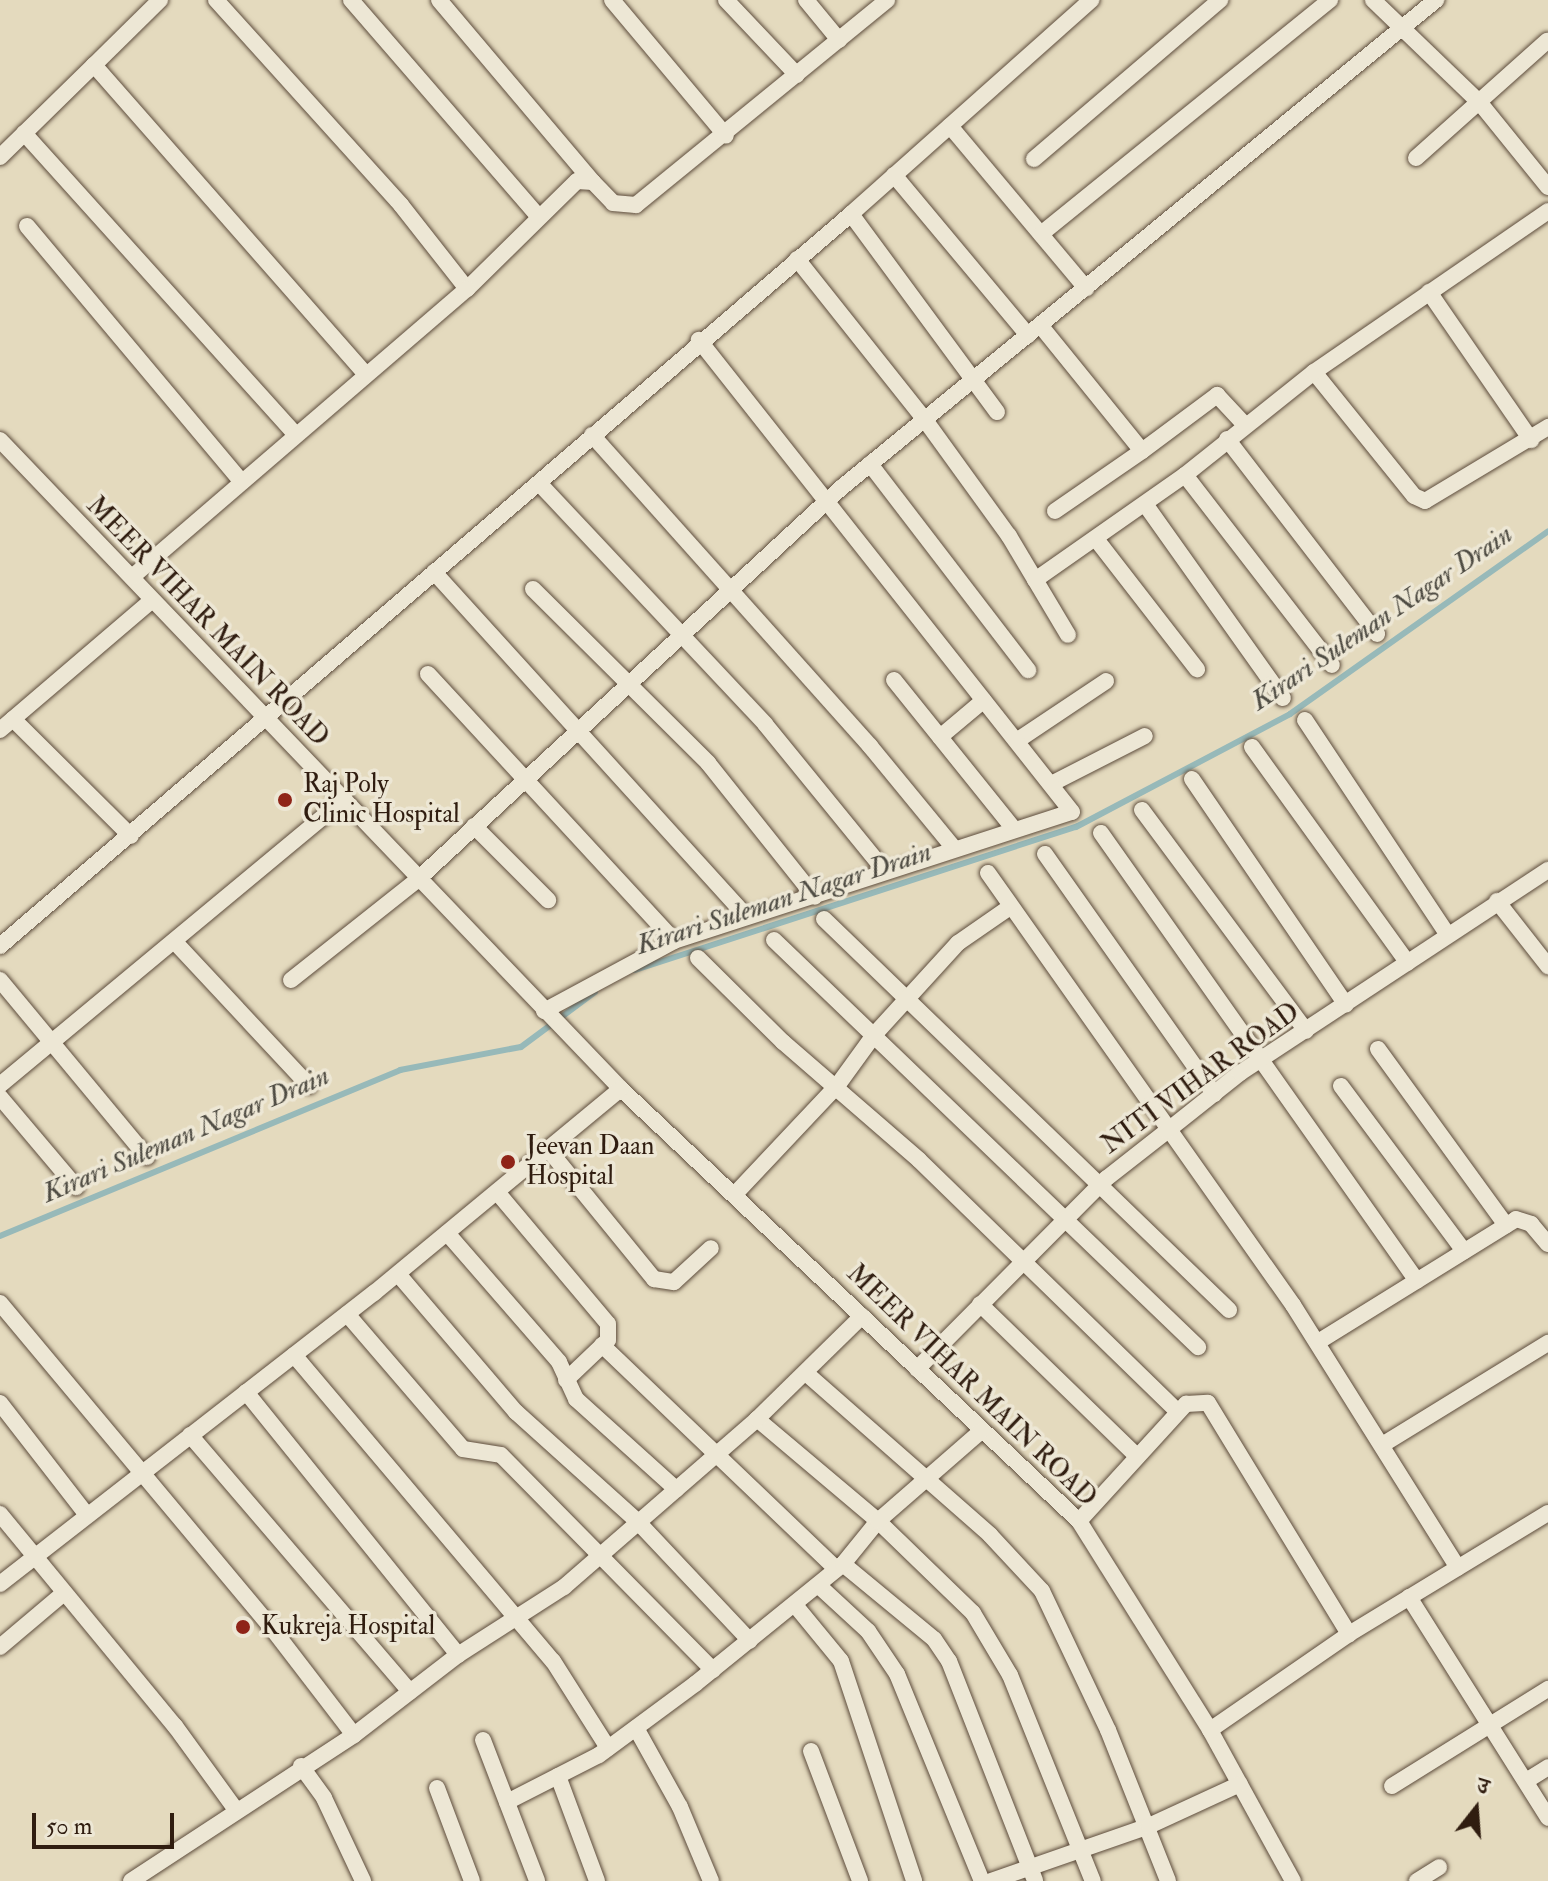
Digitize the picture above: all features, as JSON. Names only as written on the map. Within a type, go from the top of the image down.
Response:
[{"type":"street","points":[[0,157],[160,0]]},
{"type":"street","points":[[216,0],[401,205],[467,289]]},
{"type":"street","points":[[351,0],[539,217]]},
{"type":"street","points":[[439,0],[613,203],[636,205],[726,136],[887,0]]},
{"type":"street","points":[[612,0],[726,136]]},
{"type":"street","points":[[726,0],[797,75]]},
{"type":"street","points":[[806,0],[839,40]]},
{"type":"street","points":[[2,941],[131,836],[264,717],[539,483],[699,340],[851,214],[1091,0]]},
{"type":"street","points":[[1034,159],[1220,0]]},
{"type":"street","points":[[1041,234],[1330,0]]},
{"type":"street","points":[[1373,0],[1480,103],[1548,187]]},
{"type":"street","points":[[291,980],[416,881],[625,682],[870,464],[1436,0]]},
{"type":"street","points":[[1416,158],[1547,41]]},
{"type":"street","points":[[94,65],[366,375]]},
{"type":"street","points":[[950,126],[1086,288]]},
{"type":"street","points":[[24,133],[296,435]]},
{"type":"street","points":[[894,175],[1142,451]]},
{"type":"street","points":[[132,577],[467,289],[577,181],[593,182]]},
{"type":"street","points":[[1035,580],[1185,475],[1244,424],[1314,372],[1548,211]]},
{"type":"street","points":[[851,214],[976,378],[997,412]]},
{"type":"street","points":[[27,226],[242,482]]},
{"type":"street","points":[[797,259],[925,420],[1035,580],[1068,635]]},
{"type":"street","points":[[1429,292],[1531,440]]},
{"type":"street","points":[[546,1013],[674,941],[746,916],[815,897],[953,847],[1072,812],[1053,783],[699,340]]},
{"type":"street","points":[[1314,372],[1419,499],[1429,500],[1548,427]]},
{"type":"street","points":[[1055,511],[1217,395],[1244,424]]},
{"type":"street","points":[[592,435],[730,588],[953,847]]},
{"type":"street","points":[[1227,439],[1377,634]]},
{"type":"street","name":"MEER VIHAR MAIN ROAD","points":[[0,440],[345,799],[416,881],[621,1089],[736,1193],[981,1431],[1079,1521],[1210,1730],[1293,1881]]},
{"type":"street","points":[[870,464],[1028,670]]},
{"type":"street","points":[[1185,475],[1332,665]]},
{"type":"street","points":[[539,483],[765,724],[885,871]]},
{"type":"street","points":[[1145,504],[1283,698]]},
{"type":"street","points":[[1096,539],[1197,669]]},
{"type":"street","points":[[434,572],[746,916]]},
{"type":"street","points":[[533,589],[735,793],[815,897]]},
{"type":"street","points":[[131,836],[6,725],[152,600]]},
{"type":"street","points":[[428,674],[674,941]]},
{"type":"street","points":[[894,680],[1014,829]]},
{"type":"street","points":[[1018,740],[1106,681]]},
{"type":"street","points":[[940,737],[984,700]]},
{"type":"street","points":[[1305,720],[1448,935]]},
{"type":"street","points":[[1053,783],[1145,736]]},
{"type":"street","points":[[1252,747],[1408,963]]},
{"type":"street","points":[[1192,779],[1346,1005]]},
{"type":"street","points":[[0,1085],[345,799]]},
{"type":"street","points":[[1142,810],[1306,1031]]},
{"type":"street","points":[[474,826],[548,900]]},
{"type":"street","points":[[1101,833],[1417,1281]]},
{"type":"street","points":[[1045,854],[1214,1094]]},
{"type":"street","name":"NITI VIHAR ROAD","points":[[917,1369],[1103,1183],[1167,1131],[1261,1060],[1548,870]]},
{"type":"street","points":[[988,873],[1318,1342],[1458,1568]]},
{"type":"street","points":[[1497,901],[1548,966]]},
{"type":"street","points":[[736,1193],[837,1086],[874,1035],[958,943],[1010,907]]},
{"type":"street","points":[[824,919],[906,1000],[1103,1183],[1229,1310]]},
{"type":"street","points":[[774,940],[1068,1217],[1198,1347]]},
{"type":"street","points":[[174,941],[309,1086]]},
{"type":"street","points":[[698,958],[837,1086],[1178,1412]]},
{"type":"street","points":[[0,980],[49,1045],[147,1157]]},
{"type":"street","points":[[1378,1049],[1506,1225]]},
{"type":"street","points":[[1341,1086],[1464,1251]]},
{"type":"street","points":[[0,1584],[398,1274],[621,1089]]},
{"type":"street","points":[[0,1097],[76,1187]]},
{"type":"street","points":[[548,1149],[654,1279],[674,1282],[711,1248]]},
{"type":"street","points":[[497,1192],[608,1324],[602,1345],[566,1380]]},
{"type":"street","points":[[1318,1342],[1506,1225],[1523,1219],[1548,1244]]},
{"type":"street","points":[[447,1233],[559,1362],[576,1399],[676,1489]]},
{"type":"street","points":[[398,1274],[516,1412],[638,1522],[750,1641]]},
{"type":"street","points":[[0,1303],[271,1627],[354,1735]]},
{"type":"street","points":[[980,1304],[1137,1456]]},
{"type":"street","points":[[347,1314],[463,1449],[501,1455],[598,1557],[713,1670]]},
{"type":"street","points":[[131,1881],[301,1766],[354,1735],[458,1655],[517,1617],[598,1557],[807,1374],[862,1316]]},
{"type":"street","points":[[1382,1445],[1548,1343]]},
{"type":"street","points":[[602,1345],[716,1455],[840,1567],[934,1639],[949,1661],[1032,1874]]},
{"type":"street","points":[[294,1355],[553,1661],[608,1748]]},
{"type":"street","points":[[807,1374],[1008,1552],[1042,1591],[1149,1826],[1168,1881]]},
{"type":"street","points":[[246,1392],[458,1655]]},
{"type":"street","points":[[1079,1521],[1178,1412],[1196,1400],[1216,1411],[1349,1634]]},
{"type":"street","points":[[0,1403],[87,1515]]},
{"type":"street","points":[[757,1419],[878,1521],[973,1613],[994,1642],[1093,1881]]},
{"type":"street","points":[[507,1802],[608,1748],[713,1670],[840,1567],[878,1521],[981,1431]]},
{"type":"street","points":[[190,1435],[410,1692]]},
{"type":"street","points":[[1210,1730],[1349,1634],[1548,1513]]},
{"type":"street","points":[[0,1514],[236,1810]]},
{"type":"street","points":[[818,1585],[868,1631],[897,1674],[982,1881]]},
{"type":"street","points":[[0,1647],[64,1593]]},
{"type":"street","points":[[1409,1597],[1548,1818]]},
{"type":"street","points":[[795,1605],[841,1661],[914,1881]]},
{"type":"street","points":[[1392,1786],[1548,1689]]},
{"type":"street","points":[[636,1728],[680,1807],[711,1881]]},
{"type":"street","points":[[483,1740],[537,1881]]},
{"type":"street","points":[[811,1751],[860,1881]]},
{"type":"street","points":[[301,1766],[324,1798],[363,1881]]},
{"type":"street","points":[[1526,1781],[1548,1767]]},
{"type":"street","points":[[558,1776],[597,1881]]},
{"type":"street","points":[[991,1881],[1032,1874],[1080,1850],[1149,1826],[1240,1784]]},
{"type":"street","points":[[437,1788],[472,1881]]},
{"type":"street","points":[[1417,1881],[1439,1867]]},
{"type":"waterway","name":"Kirari Suleman Nagar Drain","points":[[635,970],[1076,827],[1290,714],[1548,531]]},
{"type":"waterway","name":"Kirari Suleman Nagar Drain","points":[[0,1236],[400,1070],[521,1047],[595,992]]},
{"type":"place","name":"Raj Poly Clinic Hospital","points":[[285,800]]},
{"type":"place","name":"Jeevan Daan Hospital","points":[[508,1162]]},
{"type":"place","name":"Kukreja Hospital","points":[[243,1627]]}]
